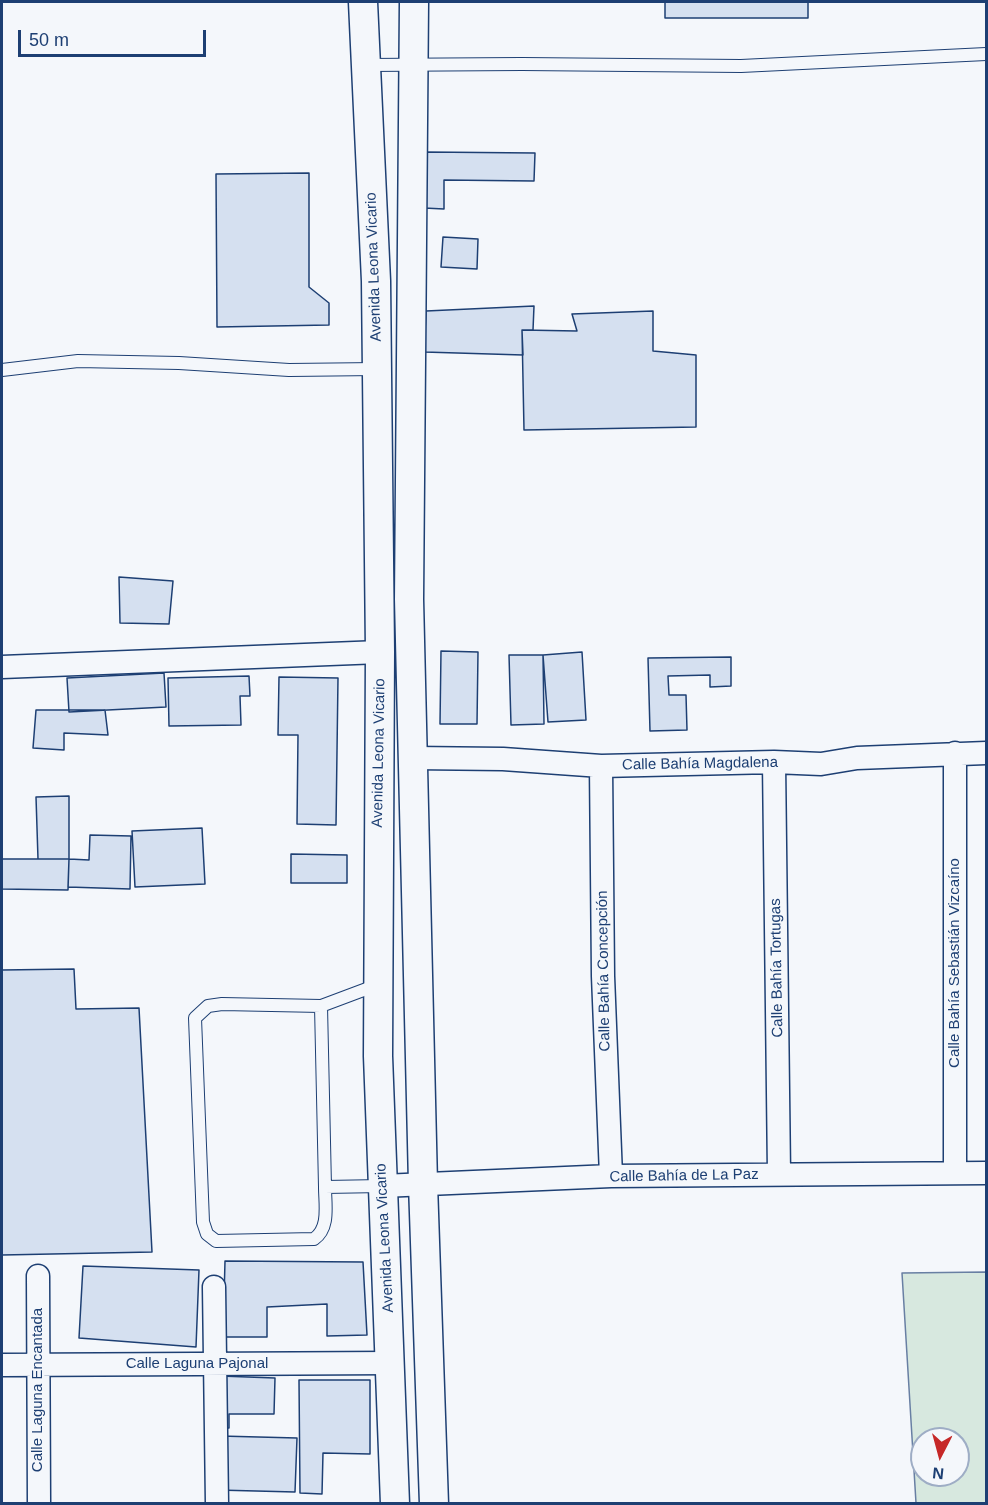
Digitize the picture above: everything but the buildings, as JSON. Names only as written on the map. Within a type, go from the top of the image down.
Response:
[{"type":"street","name":"Avenida Leona Vicario","points":[[363,2],[374,221],[377,369],[380,652],[377,985],[382,1186],[392,1363],[395,1503]]},
{"type":"street","name":"Avenida Leona Vicario","points":[[414,2],[409,587],[423,1184],[434,1503]]},
{"type":"street","points":[[2,667],[380,652]]},
{"type":"street","name":"Calle Bahía Sebastián Vizcaíno","points":[[955,753],[955,1172]]},
{"type":"street","name":"Calle Bahía Magdalena","points":[[413,758],[503,759],[601,766],[774,762],[821,764],[857,758],[987,753]]},
{"type":"street","name":"Calle Bahía Tortugas","points":[[774,762],[778,1174]]},
{"type":"street","name":"Calle Bahía Concepción","points":[[601,766],[603,976],[611,1176]]},
{"type":"street","name":"Calle Bahía de La Paz","points":[[382,1186],[611,1176],[987,1173]]},
{"type":"street","name":"Calle Laguna Encantada","points":[[38,1276],[39,1503]]},
{"type":"street","points":[[214,1287],[217,1503]]},
{"type":"street","name":"Calle Laguna Pajonal","points":[[2,1365],[392,1363]]},
{"type":"lane","points":[[365,65],[522,63],[741,66],[987,54]]},
{"type":"lane","points":[[2,370],[78,361],[179,363],[289,370],[377,369]]},
{"type":"lane","points":[[321,1006],[325,1187],[325,1226],[322,1234],[314,1239],[216,1241],[207,1234],[203,1222],[195,1018],[208,1006],[222,1004],[321,1006],[377,985]]},
{"type":"lane","points":[[325,1187],[382,1186]]},
{"type":"shaded area","points":[[986,1272],[986,1503],[916,1503],[915,1487],[970,1487],[970,1427],[911,1427],[902,1273]]}]
